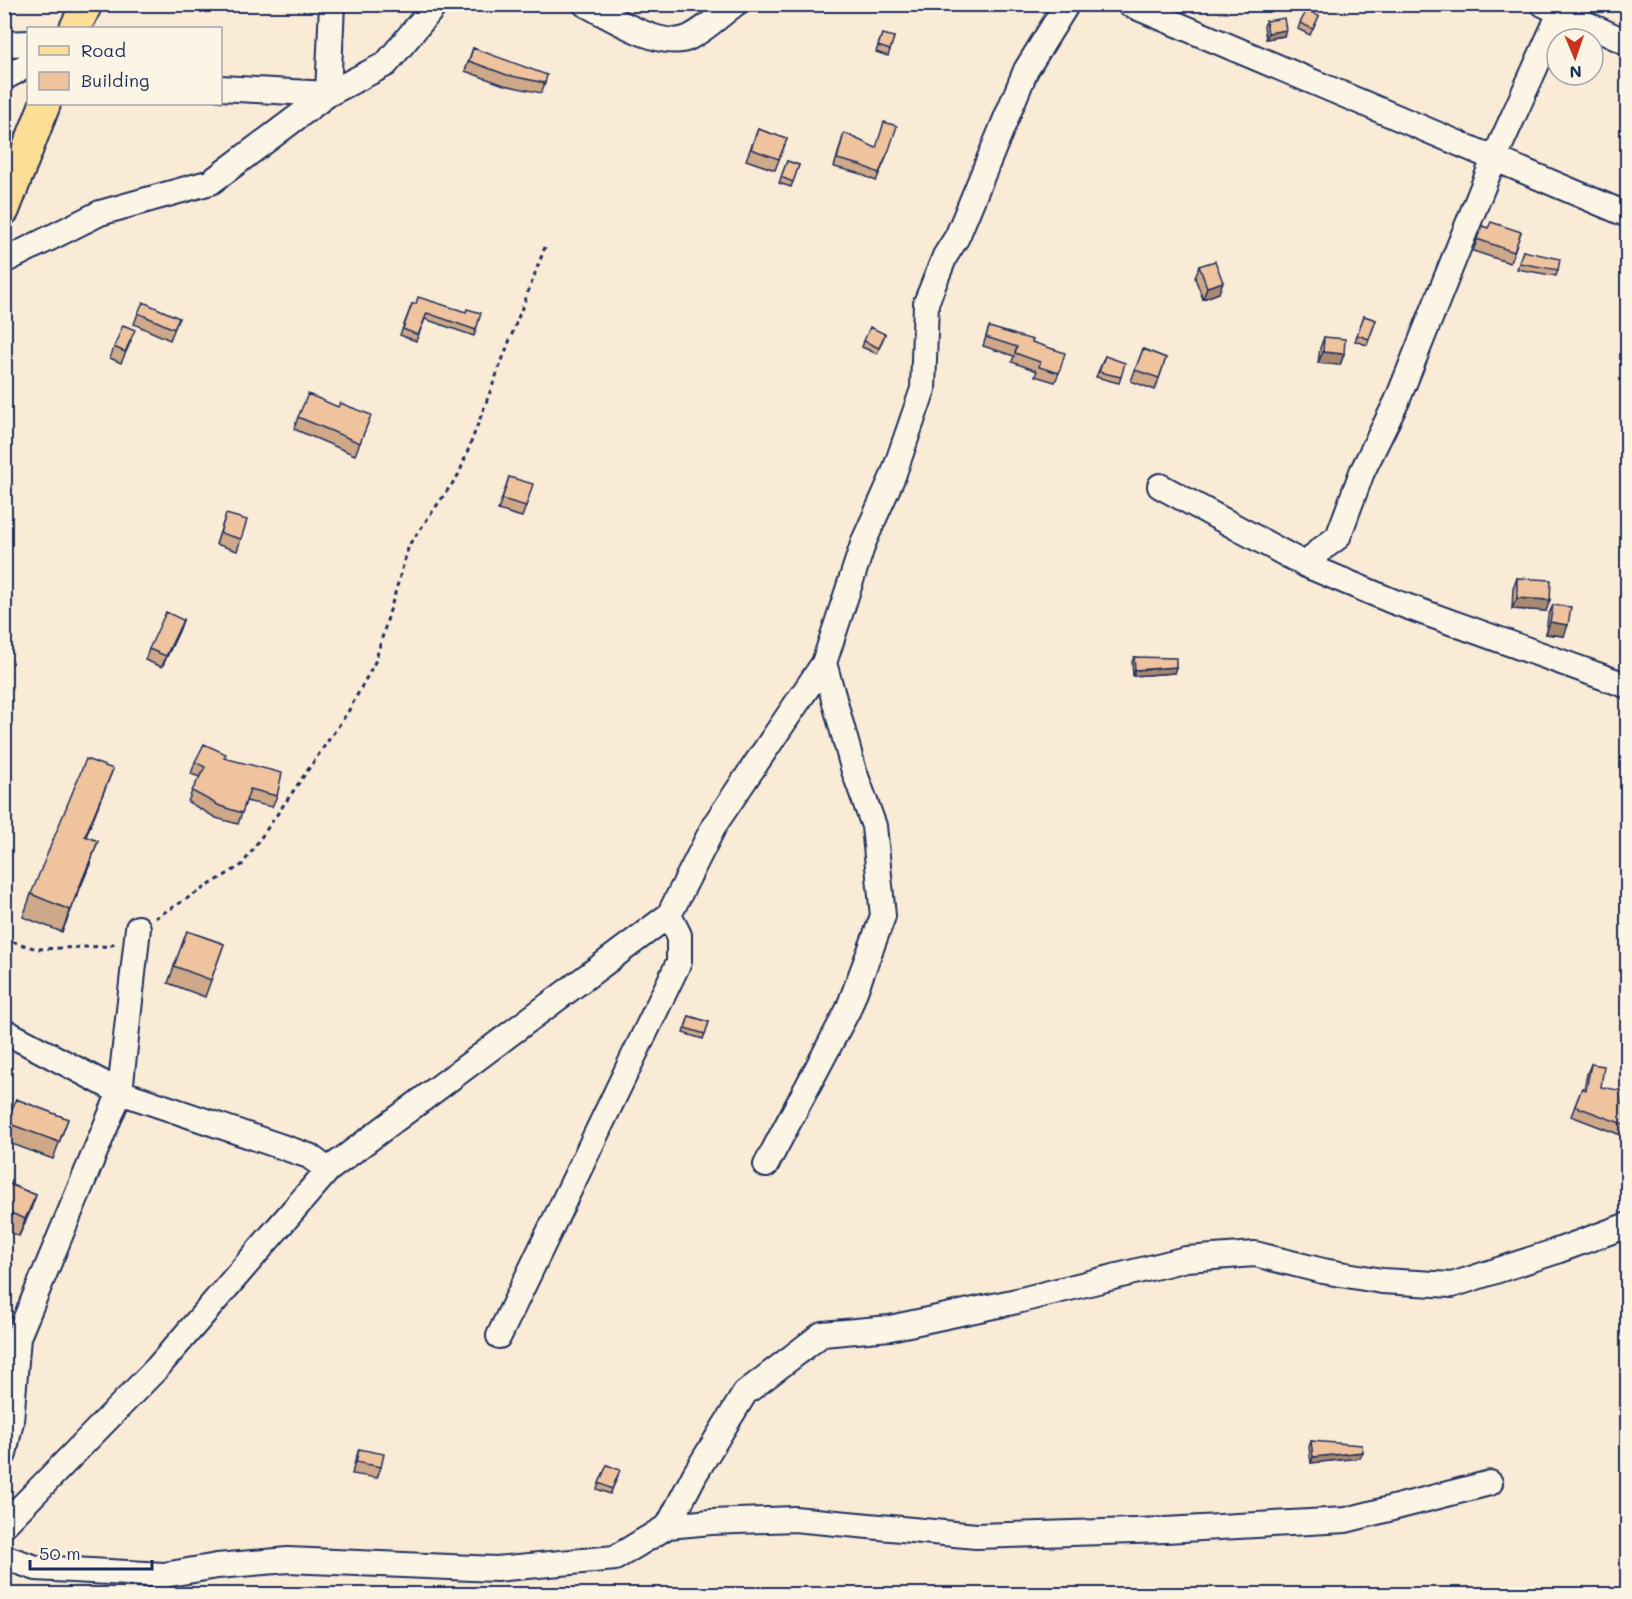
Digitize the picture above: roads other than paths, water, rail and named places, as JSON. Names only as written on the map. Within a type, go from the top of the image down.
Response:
[{"type":"main road","points":[[76,27],[87,4]]},
{"type":"main road","points":[[4,210],[45,105]]},
{"type":"street","points":[[328,94],[332,4]]},
{"type":"street","points":[[4,261],[100,213],[211,182],[328,94],[386,64],[436,4]]},
{"type":"street","points":[[585,4],[646,34],[671,41],[688,39],[735,4]]},
{"type":"street","points":[[4,1525],[157,1368],[328,1170],[669,915],[715,824],[824,663],[864,541],[893,476],[924,389],[926,303],[945,256],[957,237],[1026,70],[1067,4]]},
{"type":"street","points":[[1129,4],[1628,215]]},
{"type":"street","points":[[1306,565],[1319,551],[1338,537],[1362,472],[1397,401],[1556,7],[1628,43]]},
{"type":"street","points":[[4,44],[27,43]]},
{"type":"street","points":[[4,78],[27,66]]},
{"type":"street","points":[[222,88],[328,94]]},
{"type":"street","points":[[1160,486],[1306,565],[1392,601],[1628,686]]},
{"type":"street","points":[[766,1165],[848,1010],[883,916],[874,826],[854,771],[824,663]]},
{"type":"street","points":[[500,1336],[678,962],[679,934],[669,915]]},
{"type":"street","points":[[4,1454],[11,1421],[18,1337],[120,1092],[138,928]]},
{"type":"street","points":[[4,1031],[120,1092],[309,1156],[328,1170]]},
{"type":"street","points":[[668,1526],[695,1474],[745,1393],[822,1334],[890,1328],[1186,1259],[1255,1254],[1323,1272],[1382,1281],[1452,1285],[1628,1226]]},
{"type":"street","points":[[4,1557],[36,1568],[164,1575],[217,1566],[288,1560],[496,1569],[615,1558],[668,1526],[711,1522],[794,1519],[976,1536],[1165,1530],[1346,1520],[1490,1483]]}]
